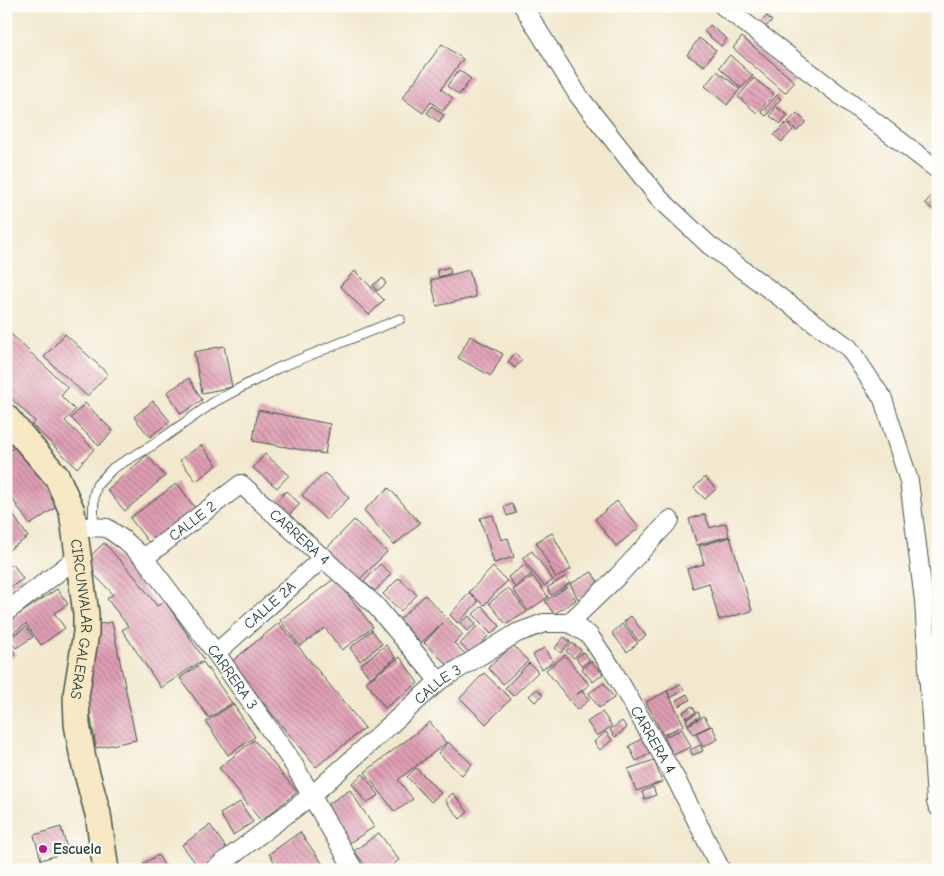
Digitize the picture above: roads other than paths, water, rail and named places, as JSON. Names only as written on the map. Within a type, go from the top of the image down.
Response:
[{"type":"main road","name":"CIRCUNVALAR GALERAS","points":[[8,423],[57,477],[84,526],[78,557],[86,614],[86,633],[76,695],[77,724],[83,759],[98,814],[106,870]]},
{"type":"street","points":[[523,6],[578,95],[659,198],[708,245],[849,348],[883,399],[909,481],[924,601],[936,802],[938,807]]},
{"type":"street","points":[[724,6],[938,170]]},
{"type":"street","name":"CARRERA 4","points":[[241,484],[375,605],[439,680]]},
{"type":"street","name":"CALLE 2","points":[[144,558],[241,484]]},
{"type":"street","points":[[569,623],[617,577],[670,520]]},
{"type":"street","name":"CARRERA 3","points":[[84,526],[107,528],[144,558],[216,653],[291,760],[354,870]]},
{"type":"street","points":[[6,612],[78,557]]},
{"type":"street","name":"CALLE 2A","points":[[216,653],[324,557]]},
{"type":"street","name":"CALLE 3","points":[[213,870],[311,796],[439,680],[518,633],[544,622],[569,623]]},
{"type":"street","name":"CARRERA 4","points":[[569,623],[590,635],[611,667],[676,779],[721,870]]},
{"type":"lane","points":[[84,526],[97,485],[113,468],[153,445],[214,402],[278,368],[400,319]]},
{"type":"place","name":"Escuela","points":[[43,849]]}]
